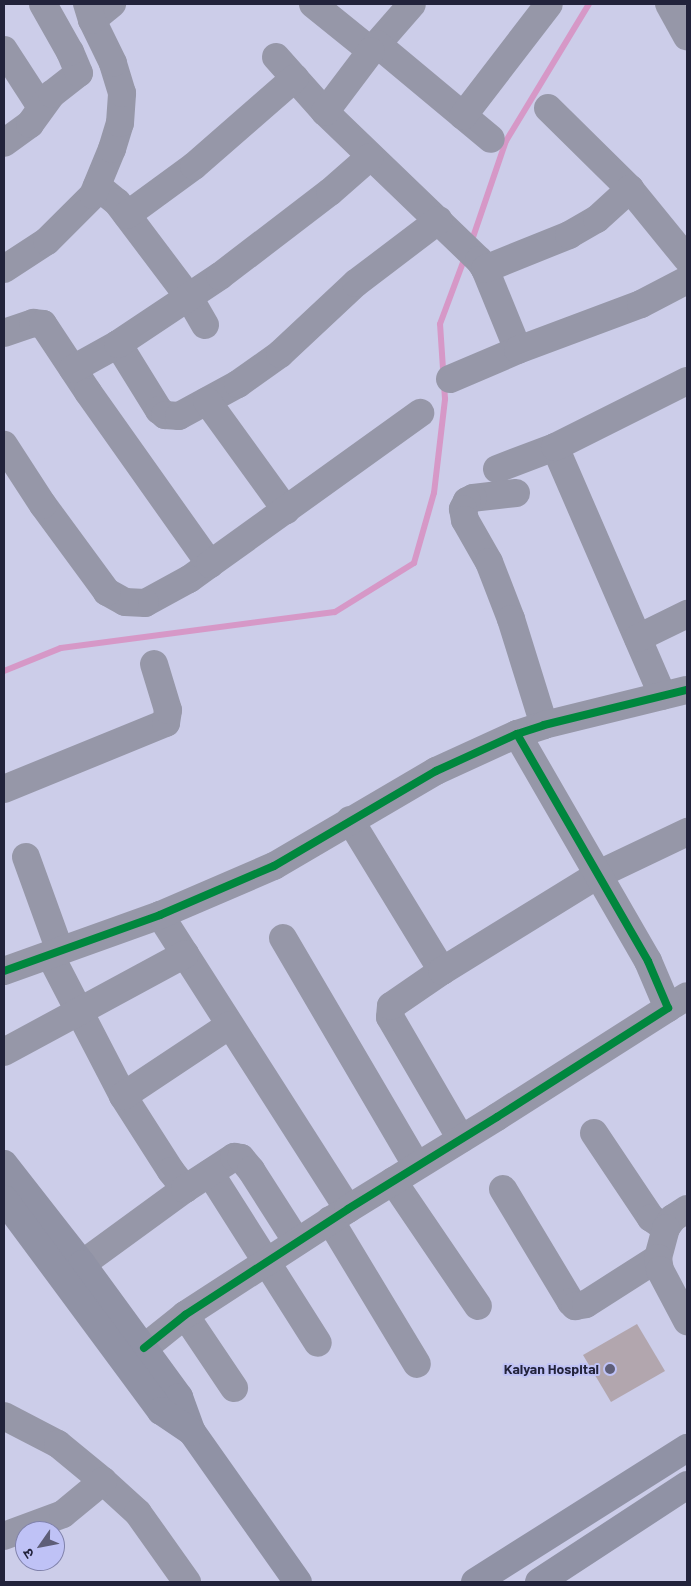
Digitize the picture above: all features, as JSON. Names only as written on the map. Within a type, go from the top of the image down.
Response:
[{"type":"main road","points":[[4,1164],[82,1264],[179,1397],[192,1432],[298,1582]]},
{"type":"main road","points":[[4,1199],[161,1411],[192,1432]]},
{"type":"main road","points":[[475,1582],[687,1448]]},
{"type":"main road","points":[[539,1582],[687,1485]]},
{"type":"street","points":[[4,142],[30,124],[52,94],[78,72],[70,52],[43,4]]},
{"type":"street","points":[[313,4],[374,47],[490,139]]},
{"type":"street","points":[[325,112],[374,47],[412,4]]},
{"type":"street","points":[[463,116],[549,4]]},
{"type":"street","points":[[669,4],[687,36]]},
{"type":"street","points":[[4,269],[47,241],[93,195],[112,150],[120,122],[122,93],[97,9]]},
{"type":"street","points":[[4,50],[41,107]]},
{"type":"street","points":[[276,57],[325,112],[477,258],[518,350]]},
{"type":"street","points":[[127,215],[194,166],[295,78]]},
{"type":"street","points":[[548,108],[630,188],[687,259]]},
{"type":"street","points":[[72,369],[118,344],[260,246],[370,157]]},
{"type":"street","points":[[96,186],[117,202],[187,296],[205,324]]},
{"type":"street","points":[[477,258],[569,235],[597,219],[630,188]]},
{"type":"street","points":[[118,344],[159,410],[164,415],[179,416],[238,384],[280,354],[356,283],[439,220]]},
{"type":"street","points":[[450,380],[518,350],[641,304],[687,280]]},
{"type":"street","points":[[4,333],[34,323],[43,324],[72,369],[210,564]]},
{"type":"street","points":[[497,469],[555,447],[687,381]]},
{"type":"street","points":[[207,401],[286,510]]},
{"type":"street","points":[[4,445],[43,505],[107,592],[125,602],[145,603],[210,564],[420,413]]},
{"type":"street","points":[[4,971],[160,914],[274,866],[436,771],[517,734],[544,725],[675,693],[638,638],[555,447]]},
{"type":"street","points":[[516,493],[473,498],[468,501],[463,509],[465,520],[489,562],[511,619],[544,725]]},
{"type":"street","points":[[638,638],[687,614]]},
{"type":"street","points":[[4,789],[166,723],[168,710],[154,664]]},
{"type":"street","points":[[144,1348],[185,1315],[339,1214],[678,1002],[648,961],[517,734]]},
{"type":"street","points":[[350,820],[442,971]]},
{"type":"street","points":[[461,1139],[390,1017],[392,1006],[397,1000],[442,971],[599,874],[687,832]]},
{"type":"street","points":[[26,858],[55,953],[80,1013],[123,1096],[170,1170],[185,1189]]},
{"type":"street","points":[[160,914],[230,1025],[339,1214],[417,1364]]},
{"type":"street","points":[[283,938],[416,1166]]},
{"type":"street","points":[[4,1052],[80,1013],[185,954]]},
{"type":"street","points":[[123,1096],[230,1025]]},
{"type":"street","points":[[594,1133],[651,1218],[666,1228]]},
{"type":"street","points":[[82,1264],[185,1189],[234,1157],[241,1158],[297,1242]]},
{"type":"street","points":[[210,1173],[318,1343]]},
{"type":"street","points":[[393,1181],[478,1306]]},
{"type":"street","points":[[503,1189],[575,1306],[586,1304],[658,1258]]},
{"type":"street","points":[[687,1209],[673,1218],[666,1228],[658,1258],[660,1270],[687,1322]]},
{"type":"street","points":[[185,1315],[234,1388]]},
{"type":"street","points":[[4,1416],[58,1444],[103,1480],[138,1513],[187,1582]]},
{"type":"street","points":[[4,1536],[62,1514],[103,1480]]},
{"type":"building","points":[[637,1324],[665,1371],[611,1402],[583,1355]]},
{"type":"waterway","points":[[471,243],[506,141],[589,4]]},
{"type":"waterway","points":[[4,671],[61,648],[335,612],[414,563],[434,493],[445,399],[440,324],[465,257]]},
{"type":"cycle path","points":[[4,971],[160,915],[274,866],[436,771],[517,734],[544,725],[687,690]]},
{"type":"cycle path","points":[[144,1348],[185,1315],[348,1209],[668,1008],[648,961],[517,734]]},
{"type":"place","name":"Kalyan Hospital","points":[[610,1369]]}]
